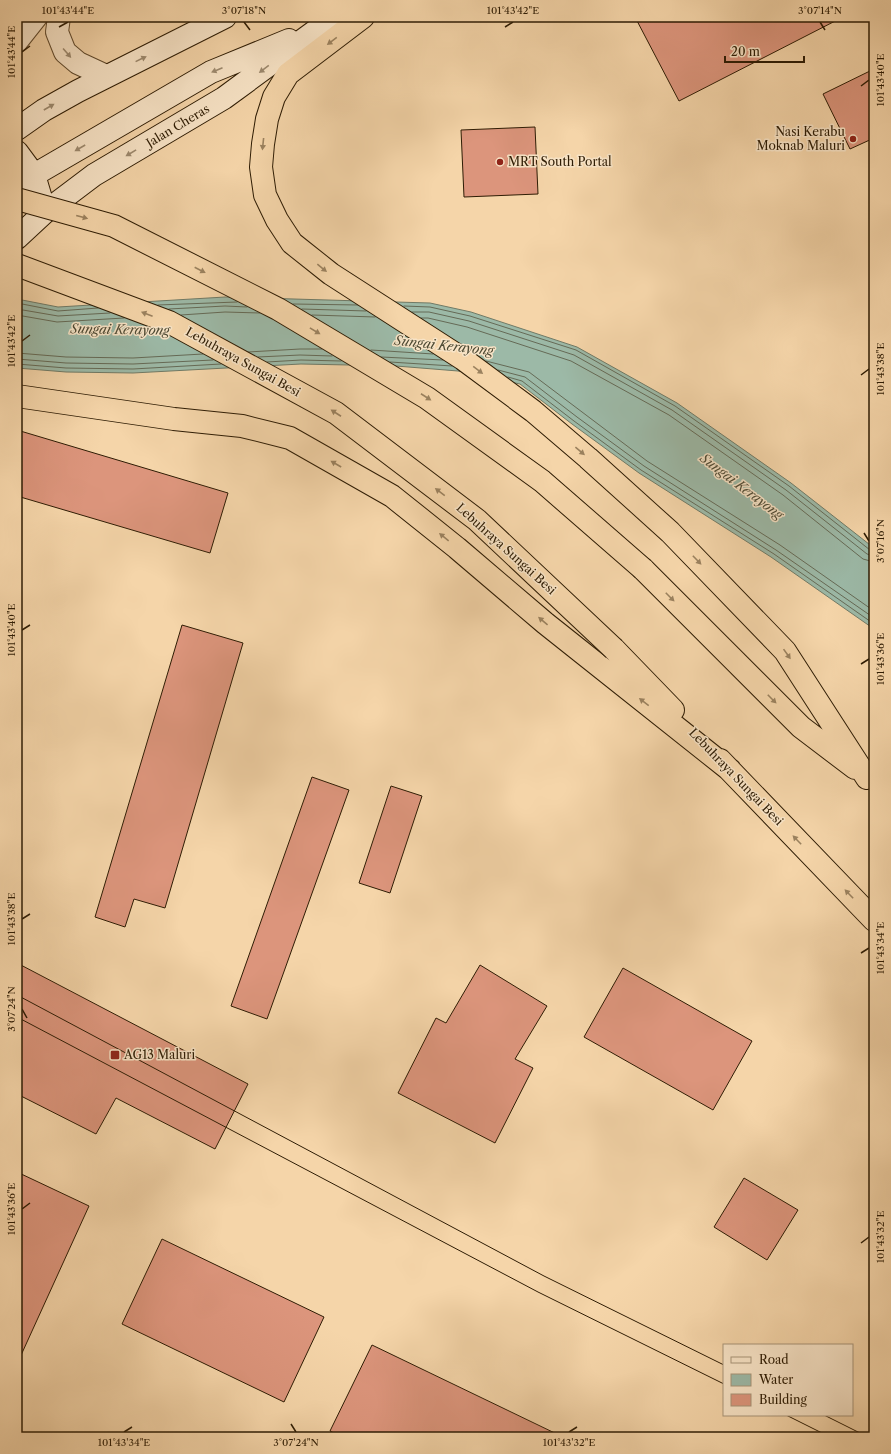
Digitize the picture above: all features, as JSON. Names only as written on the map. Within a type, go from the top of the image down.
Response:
[{"type":"highway","points":[[363,17],[288,74],[274,97],[267,119],[261,167],[265,195],[277,220],[292,243],[331,274],[463,359],[533,411],[670,532],[785,651],[871,780]]},
{"type":"highway","points":[[17,199],[114,226],[278,309],[427,398],[542,482],[643,569],[801,727],[871,780]]},
{"type":"highway","name":"Lebuhraya Sungai Besi","points":[[17,265],[169,322],[336,413],[477,520],[614,649],[874,920]]},
{"type":"highway","points":[[17,396],[174,419],[242,426],[290,438],[392,496],[457,548],[544,623],[730,770]]},
{"type":"main road","points":[[17,41],[36,17]]},
{"type":"main road","points":[[59,17],[57,32],[64,52],[78,63],[106,76]]},
{"type":"main road","points":[[17,129],[44,110],[106,76],[225,17]]},
{"type":"main road","name":"Jalan Cheras","points":[[17,238],[45,212],[94,175],[224,98],[318,28],[341,17]]},
{"type":"main road","points":[[17,189],[34,175],[211,72],[318,28]]},
{"type":"main road","points":[[17,152],[34,175],[45,212]]},
{"type":"water","name":"Sungai Kerayong","points":[[225,297],[430,303],[471,312],[577,347],[677,403],[791,483],[874,548],[874,629],[771,557],[639,473],[520,384],[458,371],[396,366],[301,364],[133,373],[66,372],[17,368],[17,299],[58,307]]},
{"type":"building","points":[[635,17],[843,17],[679,101]]},
{"type":"building","points":[[874,69],[874,138],[850,149],[823,94]]},
{"type":"building","name":"MRT South Portal","points":[[535,127],[538,194],[464,197],[461,130]]},
{"type":"building","points":[[17,430],[228,493],[210,553],[17,496]]},
{"type":"building","points":[[182,625],[243,643],[165,908],[134,899],[125,927],[95,917]]},
{"type":"building","points":[[312,777],[349,790],[267,1019],[231,1006]]},
{"type":"building","points":[[391,786],[422,796],[390,893],[359,883]]},
{"type":"building","name":"AG13 Maluri","points":[[17,963],[248,1084],[215,1149],[116,1098],[96,1134],[17,1094]]},
{"type":"building","points":[[480,965],[547,1006],[515,1059],[533,1068],[495,1143],[398,1093],[436,1018],[446,1023]]},
{"type":"building","points":[[623,968],[752,1041],[713,1110],[584,1037]]},
{"type":"building","points":[[17,1172],[89,1206],[17,1364]]},
{"type":"building","points":[[744,1178],[798,1210],[767,1260],[714,1227]]},
{"type":"building","points":[[162,1239],[324,1317],[284,1402],[122,1324]]},
{"type":"building","points":[[372,1345],[563,1437],[342,1437],[330,1431]]},
{"type":"tram line","points":[[17,995],[544,1276],[723,1365]]},
{"type":"tram line","points":[[17,1017],[538,1292],[723,1384]]},
{"type":"tram line","points":[[788,1416],[830,1437]]},
{"type":"tram line","points":[[826,1416],[868,1437]]},
{"type":"place","name":"Nasi Kerabu Moknab Maluri","points":[[853,139]]},
{"type":"place","name":"MRT South Portal","points":[[500,162]]},
{"type":"place","name":"AG13 Maluri","points":[[115,1055]]}]
